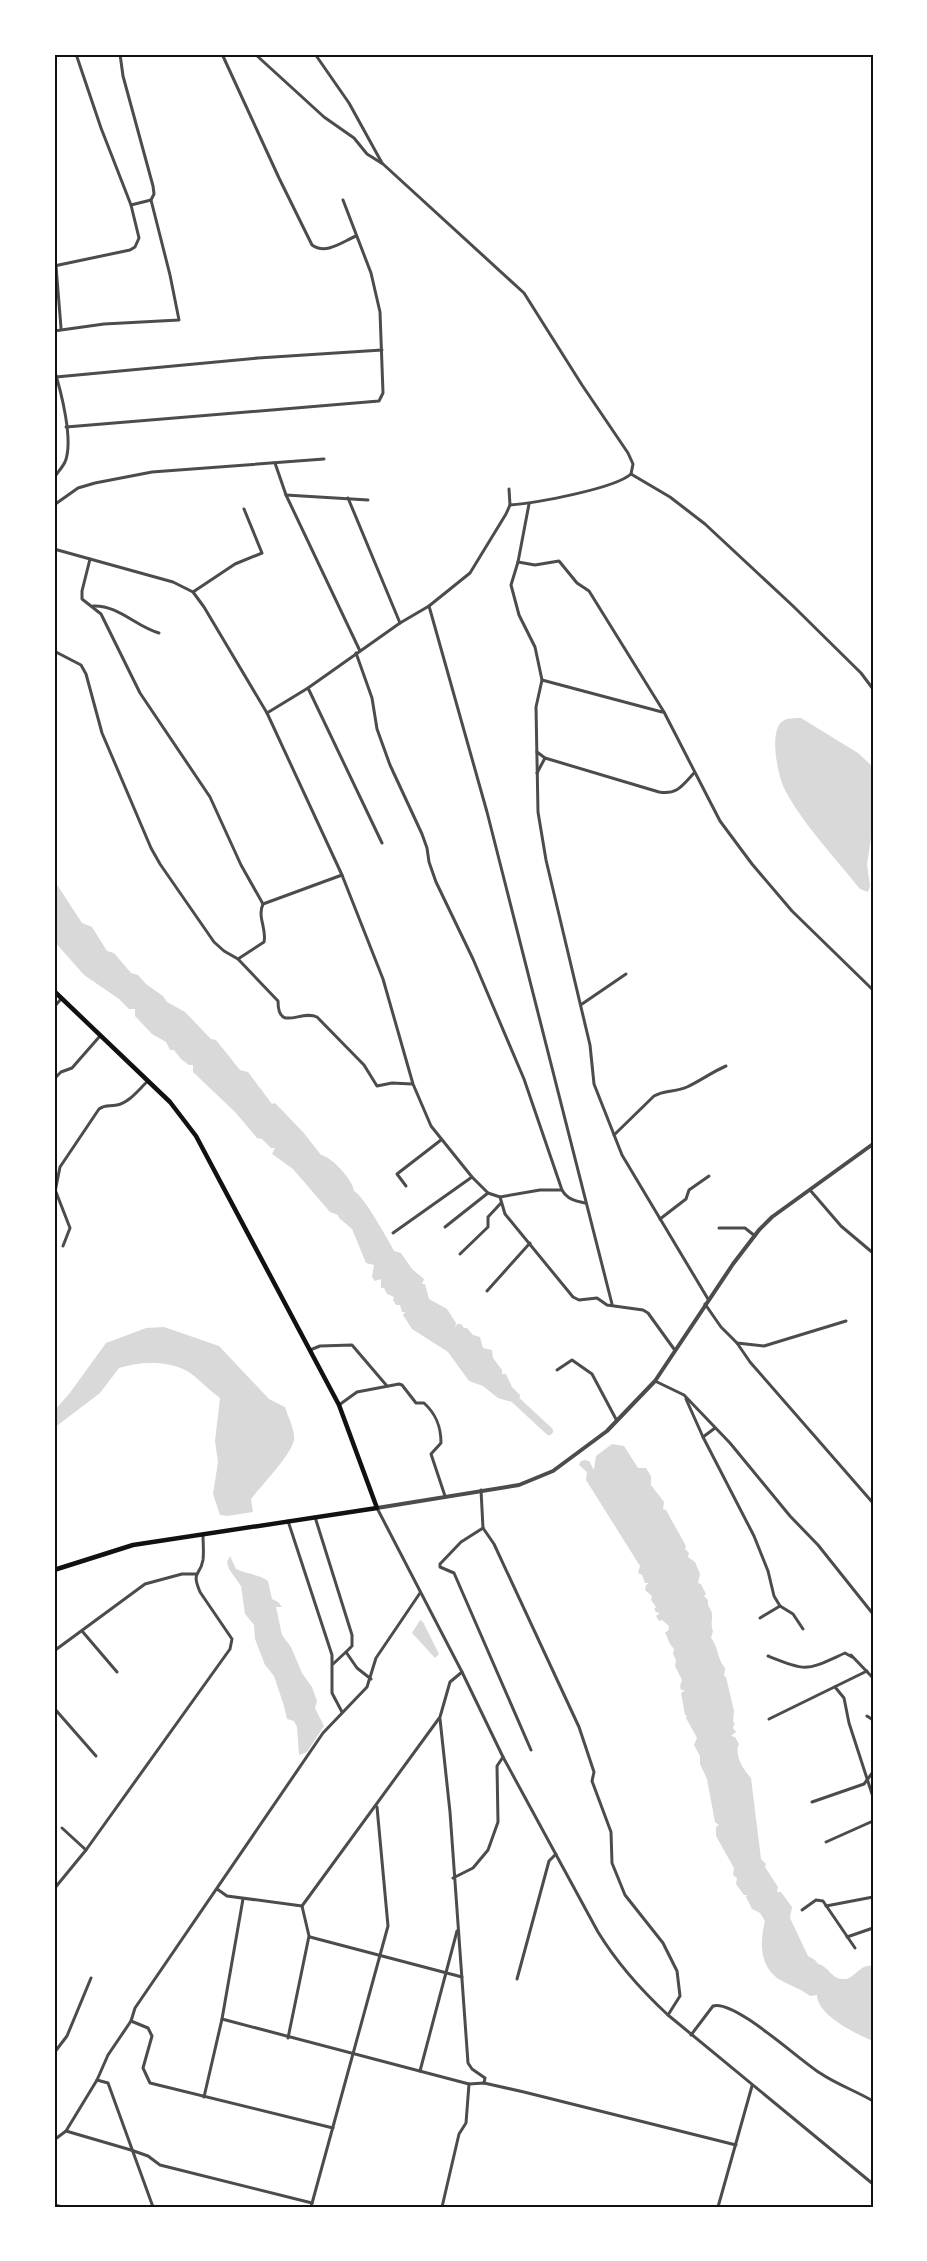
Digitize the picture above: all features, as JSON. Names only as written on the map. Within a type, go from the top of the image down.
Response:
[{"type":"main road","points":[[54,991],[149,1080],[170,1102],[196,1136],[339,1405],[377,1508],[133,1545],[54,1570]]},
{"type":"street","points":[[61,328],[55,266],[130,250],[138,243],[139,238],[131,205],[101,128],[76,54]]},
{"type":"street","points":[[54,331],[61,328],[179,320],[171,275],[151,200],[154,194],[153,186],[123,75],[120,54]]},
{"type":"street","points":[[222,54],[312,245],[325,250],[356,236]]},
{"type":"street","points":[[255,54],[324,117],[354,138],[367,154],[383,164],[524,293],[633,464],[631,474],[614,484],[529,504],[510,505]]},
{"type":"street","points":[[315,54],[349,103],[383,164]]},
{"type":"street","points":[[131,205],[151,200]]},
{"type":"street","points":[[66,427],[379,401],[383,393],[380,312],[371,273],[343,200]]},
{"type":"street","points":[[56,377],[258,358],[382,350]]},
{"type":"street","points":[[54,369],[66,427],[67,448],[65,462],[54,478]]},
{"type":"street","points":[[54,505],[65,500],[78,488],[152,472],[324,459]]},
{"type":"street","points":[[275,463],[286,495],[358,652],[372,698],[377,729],[390,765],[422,834],[436,882],[473,959],[524,1079],[562,1190],[573,1200],[585,1203]]},
{"type":"street","points":[[631,474],[670,497],[698,518],[793,606],[873,689]]},
{"type":"street","points":[[267,713],[429,606],[470,573],[488,546],[510,505],[509,489]]},
{"type":"street","points":[[286,495],[368,500]]},
{"type":"street","points":[[348,498],[400,623]]},
{"type":"street","points":[[529,504],[518,562],[511,585],[514,600],[532,637],[542,680],[536,707],[538,812],[546,860],[582,1004],[590,1045],[594,1084],[622,1155],[721,1327],[873,1503]]},
{"type":"street","points":[[193,592],[235,564],[262,553],[244,510]]},
{"type":"street","points":[[54,549],[173,582],[193,592],[218,629],[267,713],[342,875],[383,979],[412,1084],[431,1126],[472,1177],[488,1192],[500,1197],[540,1190],[562,1190]]},
{"type":"street","points":[[90,559],[82,595],[85,603],[112,608],[135,620],[146,629],[159,633]]},
{"type":"street","points":[[518,562],[535,565],[556,561],[562,563],[573,579],[589,591],[664,712],[720,821],[752,864],[792,911],[873,990]]},
{"type":"street","points":[[93,606],[106,622],[145,701],[210,797],[241,865],[263,904]]},
{"type":"street","points":[[429,606],[487,812],[612,1305]]},
{"type":"street","points":[[54,651],[81,665],[86,674],[102,733],[151,848],[214,942],[238,959],[278,1001],[278,1008],[282,1015],[289,1019],[308,1014],[317,1017],[364,1065],[377,1086],[392,1083],[412,1084]]},
{"type":"street","points":[[542,680],[664,712]]},
{"type":"street","points":[[308,688],[382,843]]},
{"type":"street","points":[[537,752],[545,758],[670,794],[681,787],[694,773]]},
{"type":"street","points":[[536,775],[545,758]]},
{"type":"street","points":[[238,959],[264,942],[265,934],[260,912],[263,904],[342,875]]},
{"type":"street","points":[[582,1004],[626,974]]},
{"type":"street","points":[[54,1007],[61,999]]},
{"type":"street","points":[[54,1079],[61,1072],[72,1068],[100,1036]]},
{"type":"street","points":[[614,1135],[654,1096],[661,1092],[686,1088],[726,1066]]},
{"type":"street","points":[[54,1197],[60,1167],[99,1109],[104,1105],[123,1103],[149,1080]]},
{"type":"street","points":[[406,1186],[397,1174],[441,1140]]},
{"type":"street","points":[[873,1144],[772,1217],[706,1301],[655,1381],[617,1422],[553,1471],[519,1485],[377,1508],[503,1757],[606,1946],[632,1978],[668,2015],[873,2184]]},
{"type":"street","points":[[660,1219],[686,1199],[689,1190],[709,1176]]},
{"type":"street","points":[[393,1233],[472,1177]]},
{"type":"street","points":[[810,1190],[841,1226],[873,1253]]},
{"type":"street","points":[[56,1192],[70,1228],[63,1246]]},
{"type":"street","points":[[444,1227],[488,1192]]},
{"type":"street","points":[[500,1197],[505,1214],[573,1297],[579,1300],[597,1298],[607,1305],[637,1308],[648,1312],[674,1349]]},
{"type":"street","points":[[460,1254],[488,1227],[488,1217],[501,1203]]},
{"type":"street","points":[[719,1228],[745,1228],[755,1236]]},
{"type":"street","points":[[487,1290],[530,1243]]},
{"type":"street","points":[[737,1343],[764,1346],[846,1321]]},
{"type":"street","points":[[310,1350],[320,1346],[352,1345],[387,1386]]},
{"type":"street","points":[[557,1370],[572,1360],[592,1374],[617,1422]]},
{"type":"street","points":[[655,1381],[684,1395],[715,1428],[790,1516],[818,1545],[873,1614]]},
{"type":"street","points":[[339,1405],[357,1392],[402,1385],[416,1403],[424,1403],[433,1412],[441,1430],[441,1443],[430,1454],[445,1496]]},
{"type":"street","points":[[684,1395],[754,1536],[768,1571],[774,1596],[780,1606],[793,1614],[803,1629]]},
{"type":"street","points":[[703,1437],[715,1428]]},
{"type":"street","points":[[481,1490],[483,1528],[494,1545],[579,1727],[594,1772],[592,1781],[611,1832],[612,1863],[625,1895],[663,1943],[677,1971],[680,1996],[668,2015]]},
{"type":"street","points":[[315,1517],[352,1635],[352,1646],[333,1664]]},
{"type":"street","points":[[288,1521],[332,1655],[332,1693],[342,1712]]},
{"type":"street","points":[[483,1528],[461,1542],[440,1564],[440,1567],[454,1573],[531,1750]]},
{"type":"street","points":[[54,1888],[87,1850],[230,1649],[232,1639],[200,1592],[195,1574],[203,1562],[203,1533]]},
{"type":"street","points":[[54,1651],[145,1584],[182,1574],[195,1574]]},
{"type":"street","points":[[54,2140],[66,2131],[97,2080],[108,2055],[131,2021],[135,2008],[323,1733],[367,1687],[376,1658],[420,1593]]},
{"type":"street","points":[[760,1618],[780,1606]]},
{"type":"street","points":[[82,1631],[117,1672]]},
{"type":"street","points":[[346,1652],[357,1668],[371,1679]]},
{"type":"street","points":[[768,1656],[802,1669],[817,1666],[845,1653],[873,1678]]},
{"type":"street","points":[[769,1719],[867,1671]]},
{"type":"street","points":[[288,2038],[309,1936],[302,1906],[440,1717],[450,1682],[462,1672]]},
{"type":"street","points":[[836,1687],[844,1698],[849,1723],[873,1797]]},
{"type":"street","points":[[54,1708],[96,1756]]},
{"type":"street","points":[[867,1716],[873,1720]]},
{"type":"street","points":[[440,1717],[450,1812],[468,2063],[472,2069],[483,2075],[484,2083]]},
{"type":"street","points":[[453,1878],[473,1868],[488,1850],[498,1822],[497,1766],[503,1757]]},
{"type":"street","points":[[812,1802],[864,1784],[873,1772]]},
{"type":"street","points":[[66,2131],[148,2156],[160,2165],[312,2205],[388,1926],[377,1805]]},
{"type":"street","points":[[826,1842],[873,1821]]},
{"type":"street","points":[[62,1828],[87,1850]]},
{"type":"street","points":[[517,1979],[549,1861],[556,1854]]},
{"type":"street","points":[[216,1889],[227,1896],[302,1906]]},
{"type":"street","points":[[826,1906],[873,1897]]},
{"type":"street","points":[[204,2097],[222,2019],[243,1899]]},
{"type":"street","points":[[802,1910],[820,1899],[855,1948]]},
{"type":"street","points":[[420,2071],[458,1927]]},
{"type":"street","points":[[847,1938],[873,1928]]},
{"type":"street","points":[[309,1936],[462,1977]]},
{"type":"street","points":[[54,2053],[67,2036],[91,1978]]},
{"type":"street","points":[[691,2035],[713,2006],[723,2005],[747,2019],[818,2073],[873,2101]]},
{"type":"street","points":[[222,2019],[469,2084],[484,2083],[736,2145]]},
{"type":"street","points":[[131,2021],[148,2028],[151,2032],[152,2036],[143,2068],[150,2083],[333,2128]]},
{"type":"street","points":[[97,2080],[108,2083],[153,2207]]},
{"type":"street","points":[[442,2207],[459,2134],[466,2123],[469,2084]]},
{"type":"street","points":[[718,2207],[752,2086]]},
{"type":"street","points":[[54,2205],[63,2207]]},
{"type":"shaded area","points":[[801,718],[858,753],[873,767],[873,825],[867,864],[870,886],[868,892],[860,889],[820,841],[792,803],[782,784],[775,743],[778,726],[783,721]]},
{"type":"shaded area","points":[[54,880],[82,923],[92,927],[107,951],[114,953],[131,973],[138,975],[167,1002],[185,1012],[211,1039],[216,1040],[240,1070],[248,1072],[272,1104],[275,1103],[303,1132],[321,1155],[331,1160],[341,1170],[369,1209],[394,1251],[401,1253],[412,1269],[424,1279],[422,1284],[425,1284],[429,1299],[447,1309],[456,1323],[455,1328],[457,1324],[461,1324],[473,1335],[480,1337],[483,1348],[492,1350],[493,1358],[502,1370],[502,1374],[506,1374],[520,1397],[512,1402],[498,1398],[483,1386],[469,1381],[448,1352],[412,1329],[403,1315],[405,1312],[402,1312],[400,1305],[396,1305],[393,1300],[394,1297],[381,1288],[381,1279],[375,1281],[372,1277],[374,1265],[366,1263],[352,1229],[338,1215],[330,1212],[293,1169],[272,1154],[275,1148],[271,1148],[262,1139],[257,1138],[235,1112],[193,1072],[193,1065],[181,1059],[174,1050],[170,1050],[166,1042],[152,1034],[135,1016],[135,1009],[129,1009],[119,999],[84,975],[54,941]]},
{"type":"shaded area","points":[[164,1327],[219,1346],[269,1399],[285,1407],[294,1440],[282,1462],[251,1499],[253,1512],[220,1515],[213,1494],[218,1462],[215,1441],[220,1398],[179,1367],[153,1363],[119,1368],[100,1393],[54,1428],[54,1411],[106,1343],[146,1328]]},
{"type":"shaded area","points":[[612,1444],[624,1446],[638,1468],[646,1468],[651,1476],[651,1485],[664,1502],[663,1509],[666,1510],[686,1546],[688,1557],[695,1562],[700,1574],[698,1583],[701,1584],[706,1594],[704,1596],[708,1600],[712,1613],[711,1638],[725,1668],[724,1676],[734,1711],[733,1728],[736,1732],[731,1736],[735,1737],[739,1744],[738,1757],[751,1778],[761,1859],[778,1887],[777,1892],[781,1892],[792,1907],[790,1918],[808,1956],[835,1977],[842,1979],[850,1977],[864,1967],[873,1966],[873,2041],[848,2029],[830,2016],[823,2010],[817,1995],[810,1996],[777,1978],[767,1966],[762,1952],[765,1921],[760,1913],[752,1909],[747,1895],[744,1895],[736,1884],[737,1878],[733,1875],[734,1868],[716,1836],[716,1827],[719,1825],[715,1822],[707,1779],[694,1745],[697,1738],[685,1715],[681,1693],[685,1690],[681,1690],[682,1680],[675,1666],[674,1649],[665,1632],[668,1631],[669,1626],[662,1620],[659,1621],[656,1616],[660,1613],[654,1609],[656,1607],[651,1600],[652,1596],[645,1590],[649,1583],[645,1583],[642,1575],[638,1573],[640,1566],[586,1480],[587,1472],[579,1465],[584,1460],[589,1461],[594,1470],[596,1456]]},
{"type":"shaded area","points":[[230,1556],[236,1569],[268,1581],[272,1599],[282,1607],[276,1607],[282,1635],[291,1647],[317,1701],[315,1708],[324,1726],[307,1752],[299,1755],[297,1727],[294,1721],[287,1719],[274,1676],[265,1665],[255,1639],[254,1625],[245,1614],[241,1586],[227,1562]]},
{"type":"shaded area","points":[[420,1620],[439,1654],[435,1658],[412,1633]]},
{"type":"waterway","points":[[508,1393],[549,1431]]}]
